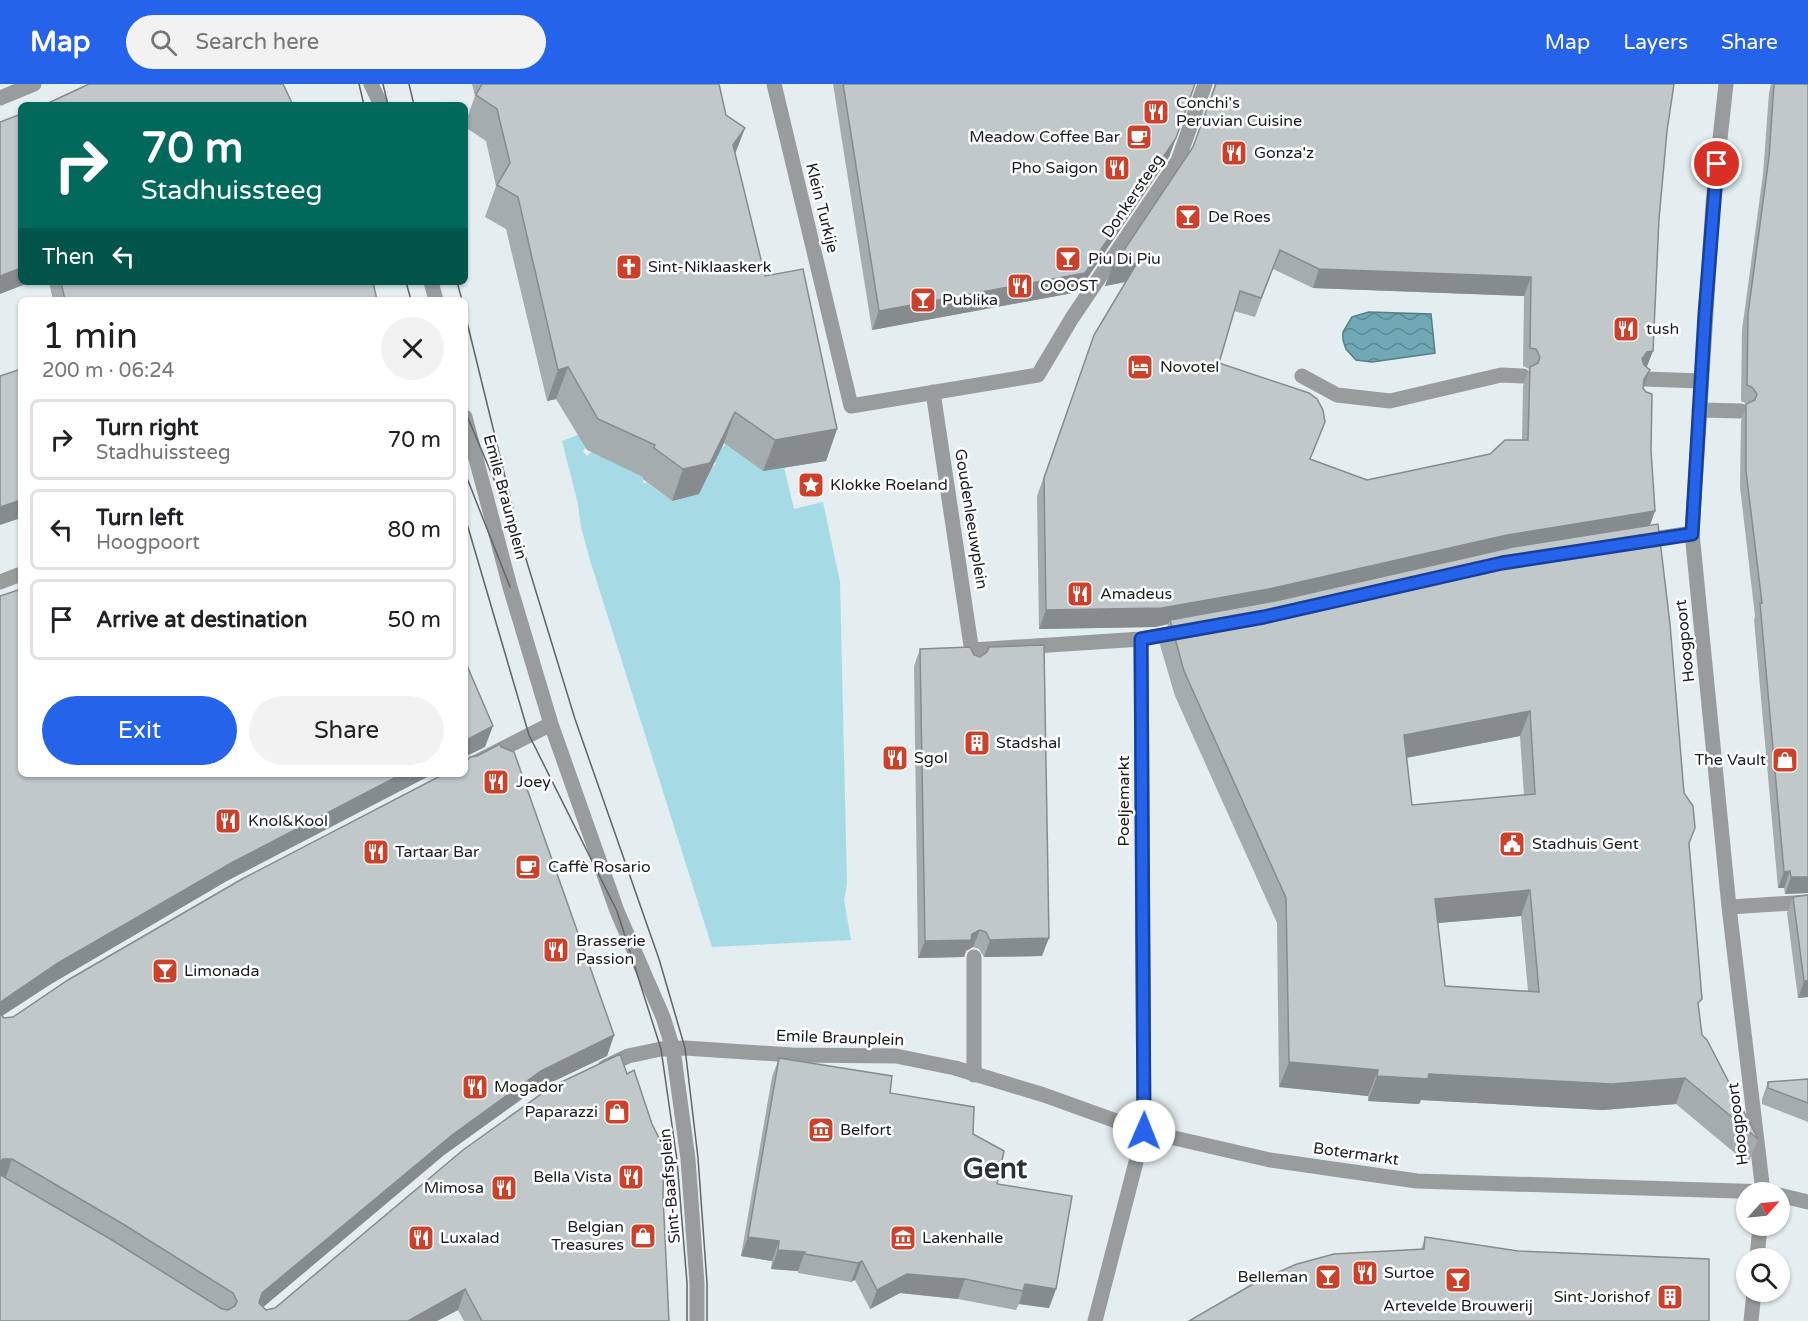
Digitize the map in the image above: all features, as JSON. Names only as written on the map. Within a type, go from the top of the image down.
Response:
[{"type":"street","points":[[0,98],[34,84]]},
{"type":"street","points":[[371,84],[380,102]]},
{"type":"street","points":[[384,84],[387,102]]},
{"type":"street","name":"Klein Turkije","points":[[774,84],[851,406],[933,392]]},
{"type":"street","name":"Donkersteeg","points":[[933,392],[1038,375],[1072,318],[1178,161],[1206,84]]},
{"type":"street","name":"Hoogpoort","points":[[1726,84],[1713,203],[1692,534],[1729,907],[1764,1182]]},
{"type":"street","points":[[1302,376],[1337,395],[1390,401],[1501,375],[1522,376]]},
{"type":"street","points":[[1646,379],[1701,381]]},
{"type":"street","points":[[1650,395],[1661,380]]},
{"type":"street","name":"Goudenleeuwplein","points":[[933,392],[973,657],[1141,639]]},
{"type":"street","points":[[1699,410],[1741,411]]},
{"type":"street","name":"Emile Braunplein","points":[[468,428],[510,587],[551,724],[617,911],[663,1017],[673,1049]]},
{"type":"street","points":[[1625,544],[1692,534]]},
{"type":"street","points":[[0,582],[18,575]]},
{"type":"street","points":[[1141,639],[1196,629]]},
{"type":"street","name":"Poeljemarkt","points":[[1141,639],[1144,1131]]},
{"type":"street","points":[[468,766],[551,724]]},
{"type":"street","points":[[1729,907],[1808,902]]},
{"type":"street","points":[[974,957],[974,1074]]},
{"type":"street","name":"Emile Braunplein","points":[[591,1074],[628,1056],[661,1049],[792,1055],[896,1056],[955,1068],[1044,1095],[1144,1131]]},
{"type":"street","name":"Sint-Baafsplein","points":[[673,1049],[688,1159],[697,1283],[697,1321]]},
{"type":"street","points":[[1095,1321],[1144,1131]]},
{"type":"street","name":"Botermarkt","points":[[1144,1131],[1270,1160],[1417,1181],[1736,1191]]},
{"type":"street","points":[[1790,1198],[1808,1202]]},
{"type":"street","points":[[1751,1321],[1753,1302]]},
{"type":"shaded area","points":[[738,427],[783,463],[794,509],[823,502],[840,582],[847,884],[844,900],[851,940],[712,947],[590,560],[562,441],[578,435],[592,441],[583,451],[587,456],[599,445],[645,466],[643,483],[648,483],[672,501],[699,494],[716,464],[706,451],[723,447]]},
{"type":"water","points":[[1369,312],[1431,314],[1435,353],[1372,362],[1356,360],[1346,349],[1343,332],[1352,317]]},
{"type":"building","points":[[89,84],[283,84],[292,102],[50,102]]},
{"type":"building","name":"Sint-Niklaaskerk","points":[[482,84],[719,84],[726,115],[745,128],[733,145],[765,276],[803,269],[837,429],[775,440],[735,412],[710,463],[683,469],[654,448],[655,445],[598,419],[568,367],[558,370],[518,197],[497,185],[510,163],[497,109],[476,95]]},
{"type":"building","points":[[843,84],[1195,84],[1176,138],[1085,273],[879,311]]},
{"type":"building","points":[[1216,84],[1674,84],[1659,219],[1653,351],[1647,352],[1642,359],[1644,365],[1650,370],[1644,379],[1643,388],[1652,394],[1651,450],[1655,511],[1507,535],[1269,589],[1162,608],[1046,610],[1044,478],[1094,335],[1137,263],[1112,268],[1193,147]],"holes":[[[1280,250],[1319,269],[1531,277],[1530,348],[1536,349],[1540,357],[1538,363],[1530,367],[1528,440],[1505,440],[1490,454],[1367,480],[1310,459],[1325,422],[1323,410],[1317,399],[1309,393],[1219,363],[1240,291],[1261,298]]]},
{"type":"building","points":[[1774,84],[1808,84],[1808,877],[1791,877],[1790,871],[1784,872],[1760,603],[1762,603],[1746,471],[1746,404],[1755,400],[1757,394],[1752,387],[1747,385],[1748,314],[1769,157]]},
{"type":"building","points":[[18,115],[18,269],[0,276],[0,122]]},
{"type":"building","points":[[62,285],[374,285],[376,297],[64,297]]},
{"type":"building","points":[[18,370],[18,501],[0,507],[0,376]]},
{"type":"building","name":"Stadhuis Gent","points":[[1658,524],[1670,624],[1684,793],[1693,806],[1695,828],[1689,843],[1702,999],[1698,1003],[1702,1035],[1707,1040],[1758,1139],[1685,1078],[1612,1084],[1429,1074],[1428,1079],[1377,1076],[1378,1070],[1289,1062],[1286,898],[1184,671],[1170,620],[1275,601],[1513,547]],"holes":[[[1530,711],[1535,794],[1412,805],[1404,735]],[[1530,890],[1539,992],[1445,986],[1435,899]]]},
{"type":"building","points":[[18,590],[18,777],[396,777],[233,862],[58,963],[2,1001],[0,1005],[0,596]]},
{"type":"building","name":"Stadshal","points":[[1044,645],[1049,938],[990,940],[986,932],[980,930],[972,934],[971,940],[925,941],[920,649],[970,647],[974,655],[980,657],[987,652],[989,647]]},
{"type":"building","points":[[468,668],[493,726],[468,739]]},
{"type":"building","points":[[500,744],[501,747],[514,752],[614,1035],[541,1071],[452,1135],[262,1293],[259,1303],[266,1310],[275,1308],[463,1150],[551,1087],[620,1054],[627,1074],[634,1070],[652,1124],[664,1148],[663,1196],[669,1321],[482,1321],[465,1289],[408,1321],[0,1321],[0,1174],[112,1240],[222,1309],[228,1310],[235,1306],[237,1301],[233,1293],[123,1224],[12,1159],[3,1159],[0,1162],[0,1013],[4,1018],[13,1017],[68,980],[242,879],[438,777],[468,777],[468,759]]},
{"type":"building","points":[[1808,895],[1808,981],[1804,981],[1793,897]]},
{"type":"building","points":[[779,1058],[892,1076],[890,1093],[974,1107],[973,1134],[1004,1151],[997,1184],[1072,1196],[1056,1289],[1025,1284],[1023,1291],[965,1279],[907,1274],[877,1290],[862,1261],[858,1263],[805,1254],[805,1252],[778,1250],[779,1241],[748,1237]]},
{"type":"building","points":[[1808,1079],[1808,1103],[1768,1088],[1768,1082]]},
{"type":"building","points":[[1425,1237],[1518,1251],[1709,1259],[1709,1321],[1189,1321],[1260,1280],[1297,1264],[1334,1254],[1424,1249]]},
{"type":"tram line","points":[[359,84],[363,102]]},
{"type":"tram line","points":[[383,84],[387,102]]},
{"type":"tram line","points":[[409,84],[413,102]]},
{"type":"tram line","points":[[407,285],[410,297]]},
{"type":"tram line","points":[[458,285],[461,297]]},
{"type":"tram line","points":[[468,326],[522,546],[575,719],[659,959],[685,1048],[698,1158],[707,1283],[707,1321]]},
{"type":"tram line","points":[[468,418],[507,510]]},
{"type":"tram line","points":[[468,481],[510,587]]},
{"type":"tram line","points":[[468,527],[529,735],[617,911],[661,1049],[677,1160],[687,1283],[687,1321]]},
{"type":"place","name":"Conchi's Peruvian Cuisine","points":[[1156,112]]},
{"type":"place","name":"Meadow Coffee Bar","points":[[1139,137]]},
{"type":"place","name":"Gonza'z","points":[[1234,153]]},
{"type":"place","name":"Pho Saigon","points":[[1117,168]]},
{"type":"place","name":"De Roes","points":[[1188,217]]},
{"type":"place","name":"Piu Di Piu","points":[[1068,259]]},
{"type":"place","name":"Sint-Niklaaskerk","points":[[629,267]]},
{"type":"place","name":"OOOST","points":[[1020,286]]},
{"type":"place","name":"Publika","points":[[923,300]]},
{"type":"place","name":"tush","points":[[1626,329]]},
{"type":"place","name":"Novotel","points":[[1140,367]]},
{"type":"place","name":"Klokke Roeland","points":[[811,485]]},
{"type":"place","name":"Amadeus","points":[[1080,594]]},
{"type":"place","name":"Stadshal","points":[[977,743]]},
{"type":"place","name":"Sgol","points":[[895,758]]},
{"type":"place","name":"The Vault","points":[[1785,760]]},
{"type":"place","name":"Joey","points":[[496,782]]},
{"type":"place","name":"Knol&Kool","points":[[228,821]]},
{"type":"place","name":"Stadhuis Gent","points":[[1512,844]]},
{"type":"place","name":"Tartaar Bar","points":[[376,852]]},
{"type":"place","name":"Caffè Rosario","points":[[528,867]]},
{"type":"place","name":"Brasserie Passion","points":[[556,950]]},
{"type":"place","name":"Limonada","points":[[165,971]]},
{"type":"place","name":"Mogador","points":[[475,1087]]},
{"type":"place","name":"Paparazzi","points":[[617,1112]]},
{"type":"place","name":"Belfort","points":[[821,1130]]},
{"type":"place","name":"Bella Vista","points":[[631,1177]]},
{"type":"place","name":"Mimosa","points":[[504,1188]]},
{"type":"place","name":"Belgian Treasures","points":[[643,1236]]},
{"type":"place","name":"Luxalad","points":[[421,1238]]},
{"type":"place","name":"Lakenhalle","points":[[903,1238]]},
{"type":"place","name":"Surtoe","points":[[1365,1273]]},
{"type":"place","name":"Belleman","points":[[1328,1277]]},
{"type":"place","name":"Artevelde Brouwerij","points":[[1458,1280]]},
{"type":"place","name":"Sint-Jorishof","points":[[1670,1297]]},
{"type":"district","name":"Gent","points":[[995,1169]]},
{"type":"route","points":[[1144,1131],[1141,639],[1264,617],[1502,563],[1692,534],[1705,314],[1717,164]]}]
